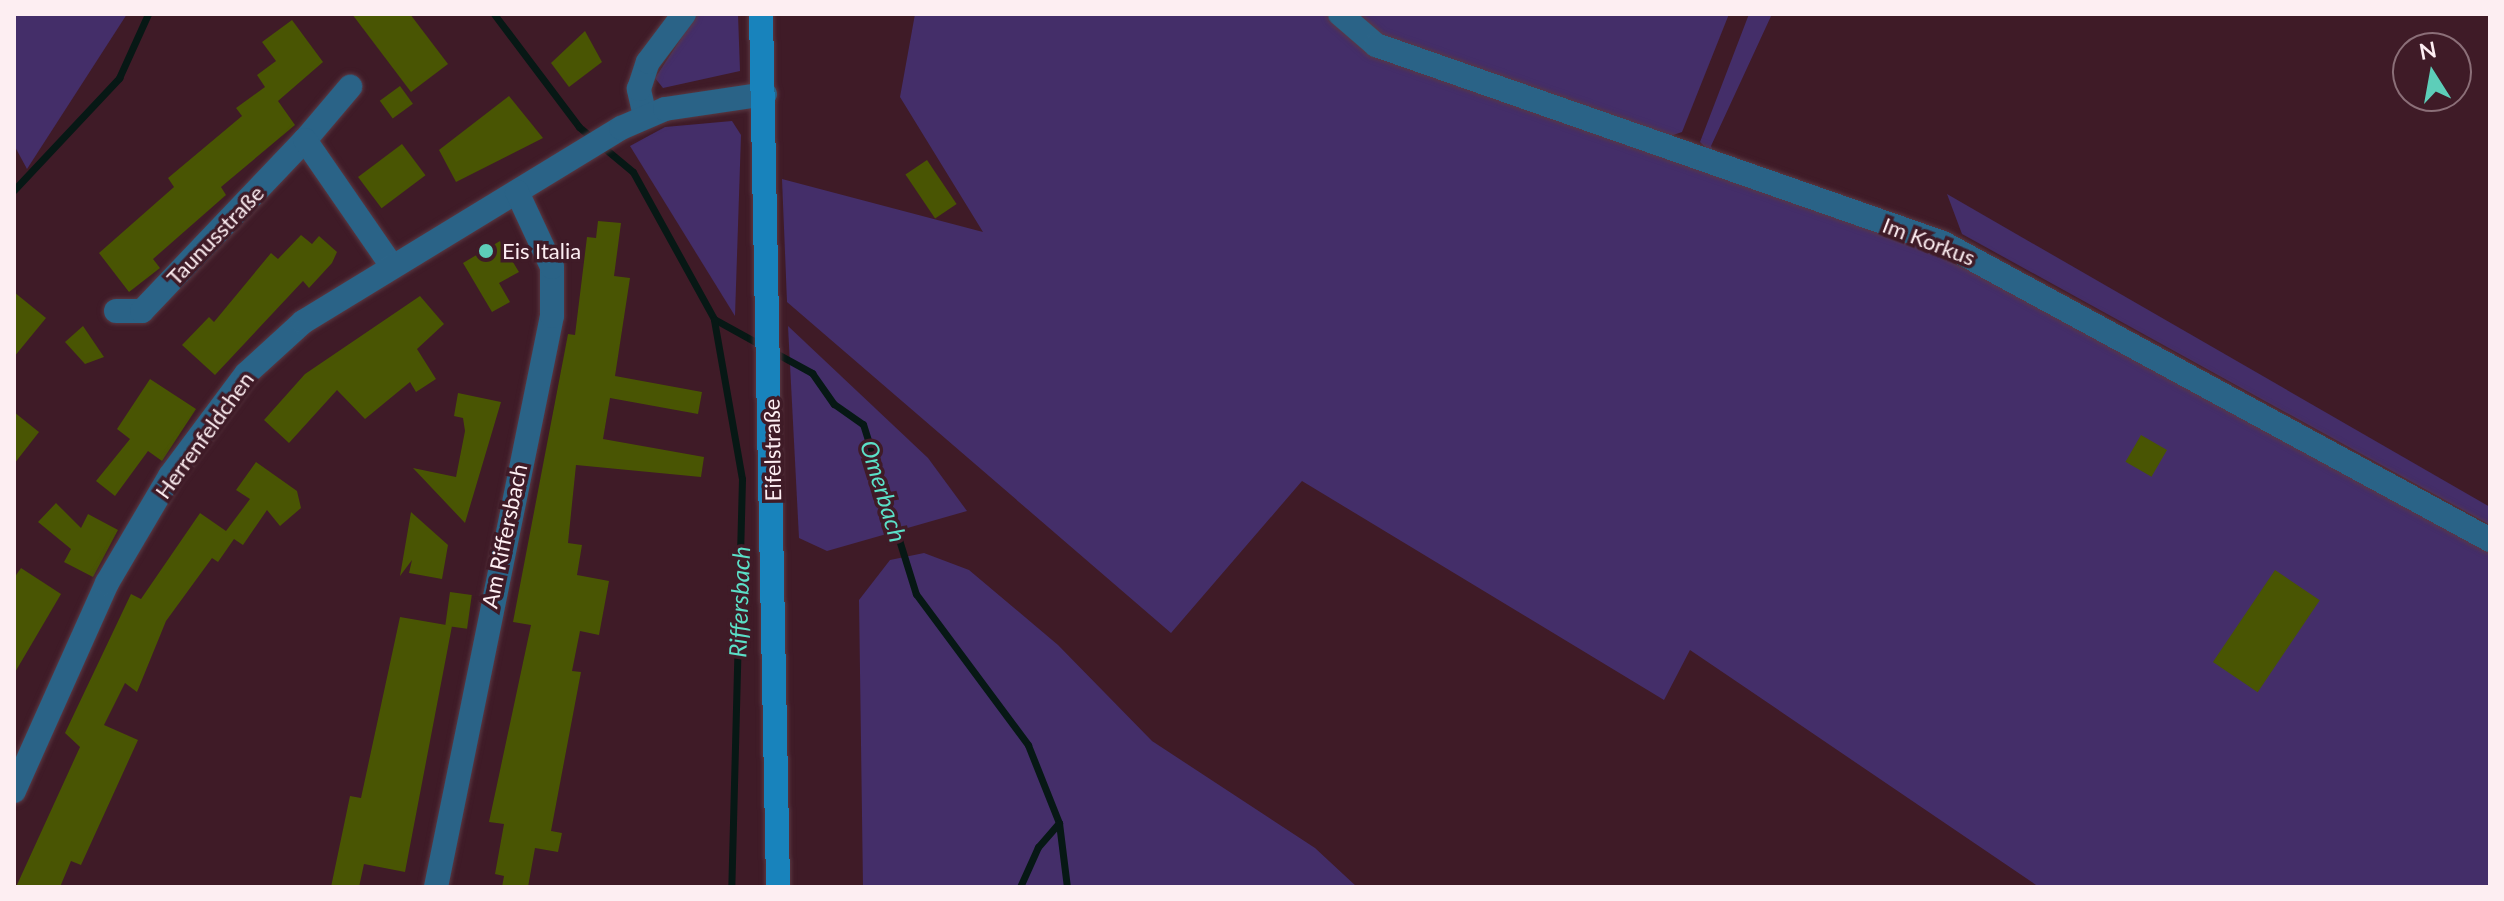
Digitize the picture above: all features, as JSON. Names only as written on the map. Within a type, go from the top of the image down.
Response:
[{"type":"main road","name":"Eifelstraße","points":[[761,14],[771,378],[778,887]]},
{"type":"street","points":[[645,116],[639,89],[648,62],[684,14]]},
{"type":"street","name":"Im Korkus","points":[[1340,14],[1376,45],[1943,243],[2490,540]]},
{"type":"street","name":"Taunusstraße","points":[[116,311],[142,311],[305,140],[350,87]]},
{"type":"street","name":"Herrenfeldchen","points":[[14,791],[107,583],[170,476],[246,374],[303,322],[621,128],[645,116],[765,94]]},
{"type":"street","points":[[305,140],[392,266]]},
{"type":"street","name":"Am Riffersbach","points":[[436,887],[552,316],[552,267],[517,192]]},
{"type":"shaded area","points":[[14,14],[127,14],[27,169],[14,145]]},
{"type":"shaded area","points":[[697,14],[738,14],[740,71],[663,88],[655,78]]},
{"type":"shaded area","points":[[915,14],[1326,14],[1336,26],[1950,256],[2490,549],[2490,887],[2039,887],[1690,650],[1664,700],[1302,481],[1171,633],[787,302],[782,179],[983,232],[900,97]]},
{"type":"shaded area","points":[[1353,14],[1729,14],[1682,132],[1656,141],[1381,36]]},
{"type":"shaded area","points":[[1749,14],[1772,14],[1711,146],[1715,157],[1700,142]]},
{"type":"shaded area","points":[[732,121],[741,135],[735,316],[630,146],[665,127]]},
{"type":"shaded area","points":[[1947,194],[2490,507],[2490,525],[1962,234]]},
{"type":"shaded area","points":[[788,326],[928,458],[967,511],[827,551],[799,538]]},
{"type":"shaded area","points":[[924,553],[969,570],[1058,645],[1152,741],[1315,848],[1357,887],[863,887],[859,600],[890,560]]},
{"type":"building","points":[[352,14],[410,14],[448,64],[411,92]]},
{"type":"building","points":[[292,20],[323,62],[278,101],[295,125],[221,187],[226,195],[153,259],[160,268],[129,292],[99,253],[174,187],[168,178],[242,116],[236,108],[265,87],[257,75],[276,61],[262,42]]},
{"type":"building","points":[[585,31],[602,62],[569,87],[551,63]]},
{"type":"building","points":[[400,86],[413,104],[393,118],[380,101]]},
{"type":"building","points":[[509,96],[543,138],[456,182],[439,150]]},
{"type":"building","points":[[402,144],[425,175],[382,208],[358,177]]},
{"type":"building","points":[[927,160],[957,204],[935,218],[905,175]]},
{"type":"building","points":[[598,221],[621,223],[614,276],[630,278],[615,376],[702,392],[698,414],[610,398],[603,439],[704,457],[701,477],[576,465],[568,543],[582,545],[577,575],[609,581],[599,635],[580,631],[572,671],[581,672],[551,831],[562,833],[558,852],[535,848],[528,887],[502,887],[504,876],[495,874],[504,824],[489,822],[531,625],[513,622],[568,334],[575,335],[587,237],[596,238]]},
{"type":"building","points":[[301,235],[312,244],[319,236],[337,252],[332,263],[309,288],[303,281],[215,375],[182,345],[209,317],[214,322],[271,253],[278,259]]},
{"type":"building","points":[[500,241],[519,272],[499,283],[510,302],[492,312],[463,263]]},
{"type":"building","points":[[14,292],[46,318],[14,357]]},
{"type":"building","points":[[420,296],[444,324],[417,349],[436,379],[416,392],[410,382],[365,419],[337,390],[289,443],[264,420],[305,374]]},
{"type":"building","points":[[83,326],[104,357],[85,364],[65,342]]},
{"type":"building","points":[[150,379],[196,409],[162,461],[148,451],[115,496],[96,481],[130,439],[117,429]]},
{"type":"building","points":[[458,393],[501,402],[465,523],[413,468],[456,477],[465,431],[463,418],[454,416]]},
{"type":"building","points":[[14,412],[39,432],[14,464]]},
{"type":"building","points":[[2141,435],[2167,450],[2151,477],[2126,462]]},
{"type":"building","points":[[256,462],[297,491],[301,508],[280,526],[267,510],[243,545],[234,539],[218,562],[212,558],[166,621],[137,692],[125,683],[104,725],[138,740],[81,865],[71,861],[60,887],[16,887],[80,747],[65,733],[131,594],[141,599],[200,513],[226,531],[250,499],[236,490]]},
{"type":"building","points":[[56,503],[81,528],[88,514],[118,530],[93,577],[64,562],[71,549],[38,522]]},
{"type":"building","points":[[411,512],[448,545],[442,579],[409,573],[412,560],[400,576]]},
{"type":"building","points":[[21,568],[61,594],[14,674],[14,578]]},
{"type":"building","points":[[2275,570],[2320,600],[2258,692],[2213,662]]},
{"type":"building","points":[[450,592],[472,595],[467,629],[445,626]]},
{"type":"building","points":[[400,617],[452,626],[405,872],[364,864],[359,887],[331,887],[350,796],[361,798]]},
{"type":"waterway","points":[[14,190],[119,78],[148,14]]},
{"type":"waterway","name":"Omerbach","points":[[494,14],[579,127],[633,172],[714,319],[761,345]]},
{"type":"waterway","name":"Riffersbach","points":[[714,320],[742,479],[731,887]]},
{"type":"waterway","name":"Omerbach","points":[[772,351],[812,373],[834,404],[863,424],[916,594],[1028,745],[1059,823],[1067,887]]},
{"type":"waterway","points":[[1020,887],[1038,847],[1059,823]]},
{"type":"place","name":"Eis Italia","points":[[486,251]]}]
